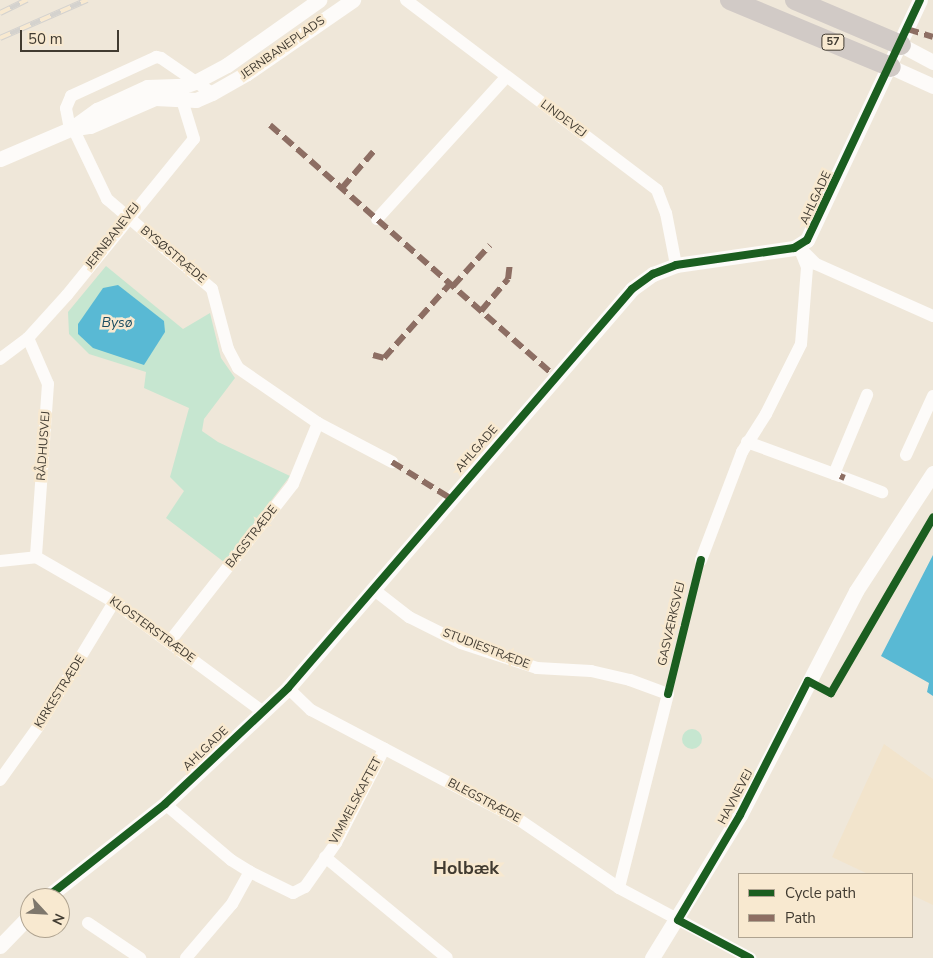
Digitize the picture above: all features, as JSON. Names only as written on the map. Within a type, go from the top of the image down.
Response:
[{"type":"main road","name":"57","points":[[730,0],[891,68]]},
{"type":"main road","name":"57","points":[[795,0],[901,45]]},
{"type":"street","name":"JERNBANEPLADS","points":[[0,159],[72,128],[97,110],[147,86],[184,86],[195,82],[227,65],[319,0]]},
{"type":"street","name":"JERNBANEPLADS","points":[[72,128],[90,126],[155,98],[196,100],[212,93],[247,73],[352,0]]},
{"type":"street","name":"LINDEVEJ","points":[[406,0],[657,190],[666,213],[676,266]]},
{"type":"street","name":"AHLGADE","points":[[59,888],[164,804],[288,688],[632,289],[653,274],[676,266],[799,247],[813,231],[891,68],[920,0]]},
{"type":"street","points":[[901,45],[933,62]]},
{"type":"street","points":[[72,128],[66,108],[71,96],[149,59],[161,58],[212,93]]},
{"type":"street","points":[[891,68],[933,86]]},
{"type":"street","points":[[377,219],[506,76]]},
{"type":"street","name":"JERNBANEVEJ","points":[[0,359],[28,338],[194,139],[182,100]]},
{"type":"street","name":"BYSØSTRÆDE","points":[[72,128],[102,192],[128,217],[207,283],[214,295],[228,349],[238,368],[318,423],[392,462]]},
{"type":"street","points":[[799,247],[816,264],[933,316]]},
{"type":"street","points":[[701,560],[747,442],[766,414],[801,344],[807,267],[799,247]]},
{"type":"street","name":"RÅDHUSVEJ","points":[[28,338],[48,384],[36,557]]},
{"type":"street","points":[[839,476],[867,394]]},
{"type":"street","points":[[906,454],[933,396]]},
{"type":"street","name":"BAGSTRÆDE","points":[[170,642],[293,484],[318,423]]},
{"type":"street","points":[[747,442],[882,492]]},
{"type":"street","name":"HAVNEVEJ","points":[[652,958],[678,920],[740,815],[844,612],[933,472]]},
{"type":"street","points":[[0,561],[36,557]]},
{"type":"street","name":"KLOSTERSTRÆDE","points":[[36,557],[114,602],[262,711]]},
{"type":"street","name":"STUDIESTRÆDE","points":[[373,589],[409,617],[461,642],[537,668],[591,671],[630,680],[668,694],[620,888]]},
{"type":"street","name":"KIRKESTRÆDE","points":[[0,780],[22,749],[114,602]]},
{"type":"street","name":"BLEGSTRÆDE","points":[[288,688],[311,710],[518,818],[620,888],[750,958]]},
{"type":"street","name":"VIMMELSKAFTET","points":[[250,872],[293,893],[304,887],[336,843],[384,749]]},
{"type":"street","points":[[164,804],[231,860],[250,872],[232,904],[186,958]]},
{"type":"street","points":[[325,858],[447,958]]},
{"type":"street","points":[[88,923],[140,958]]},
{"type":"street","points":[[0,946],[20,925]]},
{"type":"shaded area","points":[[884,744],[933,779],[933,905],[913,895],[913,873],[866,873],[832,857]]},
{"type":"green space","points":[[106,266],[183,329],[210,313],[221,358],[235,378],[204,419],[202,431],[218,442],[290,476],[224,562],[166,518],[184,491],[170,477],[189,408],[144,388],[146,372],[89,354],[69,334],[68,312]]},
{"type":"green space","points":[[692,729],[699,732],[702,739],[699,746],[692,749],[685,746],[682,739],[685,732]]},
{"type":"water","name":"Bysø","points":[[118,285],[164,321],[165,332],[144,365],[93,348],[78,334],[78,324],[103,288]]},
{"type":"water","points":[[933,555],[933,696],[927,692],[929,683],[881,656]]},
{"type":"railway","points":[[0,13],[27,0]]},
{"type":"railway","points":[[0,38],[87,0]]},
{"type":"marked path","points":[[907,29],[933,37]]},
{"type":"marked path","points":[[270,125],[555,376]]},
{"type":"marked path","points":[[342,188],[373,152]]},
{"type":"marked path","points":[[453,286],[490,245]]},
{"type":"marked path","points":[[481,311],[508,279],[510,263]]},
{"type":"marked path","points":[[373,355],[384,358],[450,284]]},
{"type":"marked path","points":[[392,462],[450,498]]},
{"type":"marked path","points":[[840,476],[845,478]]},
{"type":"cycle path","points":[[59,888],[165,804],[288,688],[632,289],[653,274],[676,265],[794,248],[807,240],[920,0]]},
{"type":"cycle path","points":[[750,958],[678,920],[740,815],[808,681],[831,693],[933,518]]},
{"type":"cycle path","name":"GASVÆRKSVEJ","points":[[668,694],[701,560]]},
{"type":"district","name":"Holbæk","points":[[466,868]]}]
